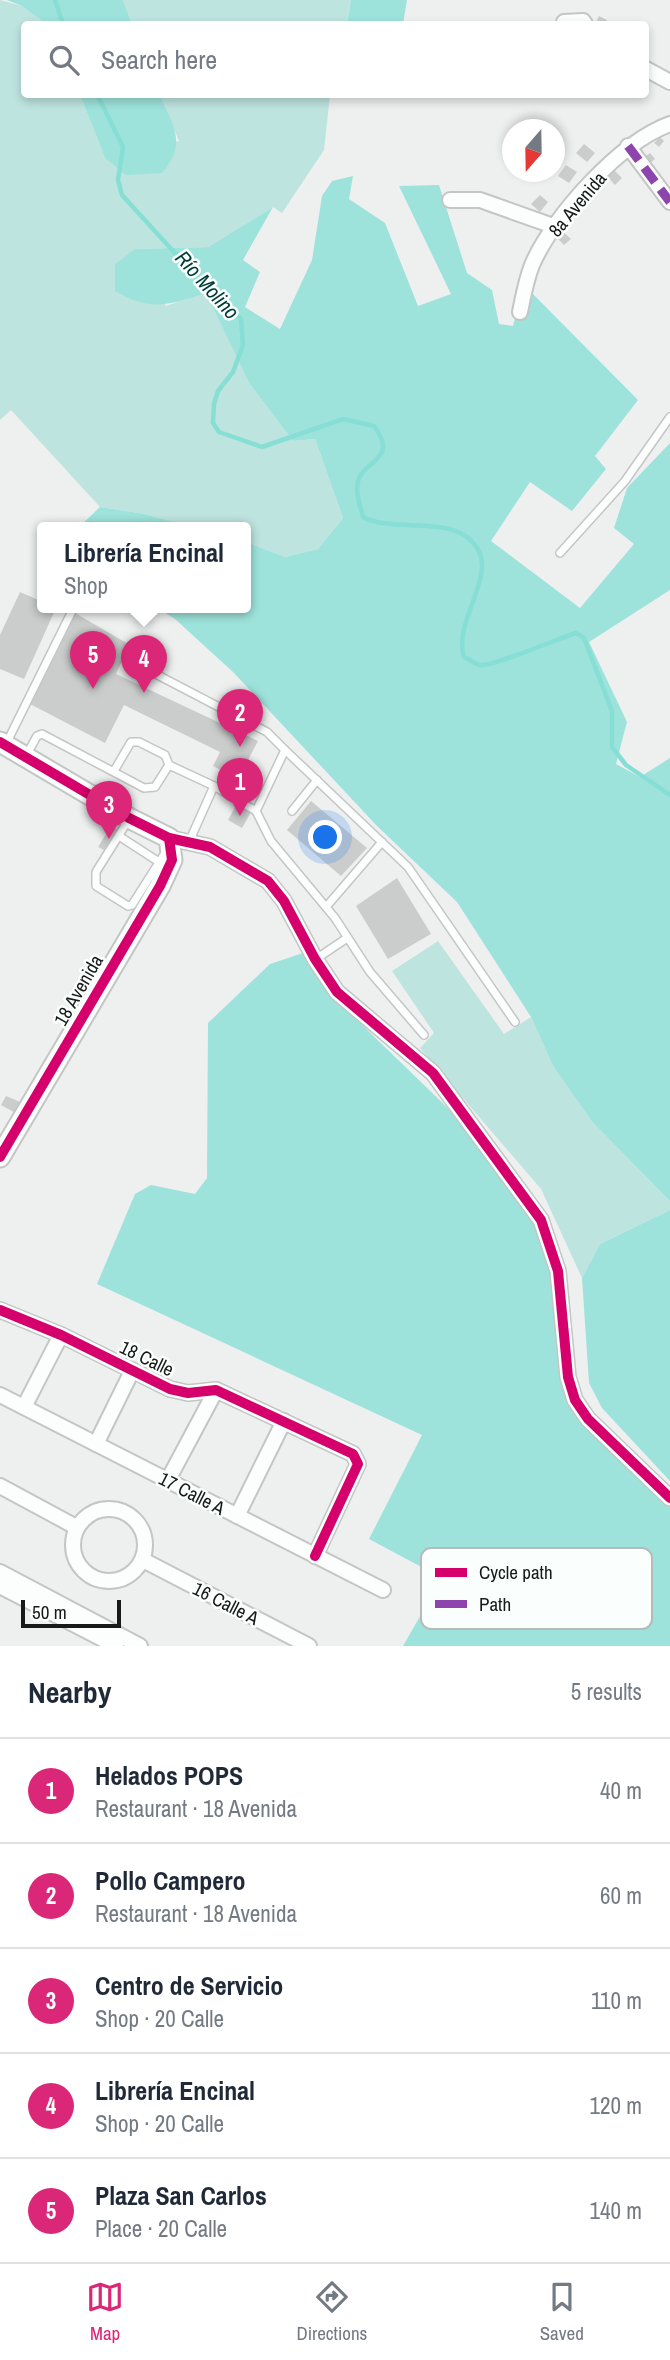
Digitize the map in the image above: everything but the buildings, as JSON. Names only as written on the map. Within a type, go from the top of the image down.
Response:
[{"type":"street","points":[[649,71],[670,82]]},
{"type":"street","name":"8a Avenida","points":[[520,312],[532,266],[573,204],[628,146],[670,124]]},
{"type":"street","points":[[628,146],[670,202]]},
{"type":"street","points":[[450,200],[480,201],[556,227]]},
{"type":"street","points":[[3,744],[129,818],[176,841],[210,847],[268,881],[284,901],[314,959],[337,992],[433,1073],[541,1220],[558,1271],[568,1377],[575,1400],[588,1419],[670,1497]]},
{"type":"street","name":"18 Avenida","points":[[0,1157],[160,886],[172,860],[176,841]]},
{"type":"street","name":"18 Calle","points":[[0,1310],[61,1335],[179,1392],[216,1390],[358,1458],[358,1464],[315,1556]]},
{"type":"street","points":[[24,1407],[61,1335]]},
{"type":"street","points":[[96,1444],[132,1371]]},
{"type":"street","points":[[168,1480],[216,1390]]},
{"type":"street","name":"17 Calle A","points":[[0,1395],[383,1590]]},
{"type":"street","points":[[237,1516],[284,1421]]},
{"type":"street","points":[[0,1486],[76,1527]]},
{"type":"street","points":[[102,1509],[118,1509],[132,1516],[143,1529],[146,1544],[143,1560],[134,1572],[122,1580],[107,1582],[93,1578],[81,1569],[74,1556],[72,1542],[76,1527],[87,1515],[102,1509]]},
{"type":"street","name":"16 Calle A","points":[[143,1560],[309,1646]]},
{"type":"street","points":[[0,1572],[128,1645]]},
{"type":"street","points":[[0,1586],[128,1645]]},
{"type":"lane","points":[[560,553],[625,481],[670,417]]},
{"type":"lane","points":[[3,744],[72,613]]},
{"type":"lane","points":[[148,670],[267,732],[382,842],[408,867],[515,1022]]},
{"type":"lane","points":[[26,757],[42,734],[145,788],[155,787],[169,765]]},
{"type":"lane","points":[[114,771],[131,742],[139,742],[165,755],[169,765],[214,786],[256,811],[271,841],[326,907],[370,972],[424,1035]]},
{"type":"lane","points":[[256,811],[285,750]]},
{"type":"lane","points":[[292,811],[317,780]]},
{"type":"lane","points":[[129,818],[96,872],[96,886],[128,906],[132,905],[159,862],[214,786]]},
{"type":"lane","points":[[118,836],[159,862]]},
{"type":"lane","points":[[326,907],[382,842]]},
{"type":"lane","points":[[314,959],[347,938]]},
{"type":"shaded area","points":[[0,0],[22,6],[42,21],[21,21],[21,98],[81,98],[105,158],[179,141],[161,98],[330,98],[324,150],[282,213],[273,207],[208,247],[135,249],[166,306],[206,292],[249,383],[293,441],[315,439],[343,518],[318,549],[285,557],[251,544],[251,522],[173,522],[145,514],[100,507],[11,410],[0,420]]},
{"type":"shaded area","points":[[7,0],[123,0],[131,21],[42,21],[22,6]]},
{"type":"shaded area","points":[[123,0],[351,0],[348,21],[131,21]]},
{"type":"shaded area","points":[[351,0],[407,0],[404,21],[348,21]]},
{"type":"shaded area","points":[[81,98],[161,98],[176,135],[174,153],[162,173],[126,175],[105,158]]},
{"type":"shaded area","points":[[353,176],[349,199],[385,223],[418,306],[451,294],[399,186],[439,185],[467,273],[492,290],[499,324],[513,326],[524,285],[638,400],[595,456],[606,469],[572,511],[530,482],[491,541],[580,608],[634,544],[614,528],[627,488],[670,443],[670,590],[589,642],[627,722],[616,764],[640,777],[670,758],[670,1201],[593,1123],[553,1066],[531,1017],[457,902],[377,826],[233,672],[166,613],[251,613],[251,544],[285,557],[318,549],[343,518],[315,439],[293,441],[249,383],[206,293],[170,303],[139,302],[115,291],[115,264],[135,249],[208,247],[273,207],[243,260],[260,272],[245,307],[280,329],[312,260],[322,196],[332,181]]},
{"type":"shaded area","points":[[100,507],[145,514],[173,522],[84,522]]},
{"type":"shaded area","points":[[438,941],[504,1034],[531,1017],[553,1066],[593,1123],[670,1201],[670,1210],[600,1244],[582,1278],[541,1189],[420,1048],[434,1033],[392,971]]},
{"type":"shaded area","points":[[303,953],[323,987],[491,1150],[543,1226],[569,1296],[569,1377],[585,1421],[670,1507],[670,1646],[403,1646],[421,1615],[421,1629],[652,1629],[652,1548],[421,1548],[421,1567],[369,1539],[422,1435],[97,1284],[135,1194],[151,1185],[195,1194],[207,1178],[208,1023],[270,964]]},
{"type":"shaded area","points":[[670,1210],[670,1481],[602,1408],[589,1383],[582,1278],[600,1244]]},
{"type":"waterway","name":"Río Molino","points":[[55,0],[62,21]]},
{"type":"waterway","name":"Río Molino","points":[[99,98],[123,147],[118,180],[122,195],[205,286],[241,319],[243,345],[233,372],[218,391],[214,404],[213,423],[219,432],[262,447],[343,419],[374,426],[383,445],[382,452],[359,478],[358,498],[363,517],[377,522],[442,527],[457,531],[469,539],[479,551],[481,575],[464,631],[464,657],[486,665],[576,633],[584,638],[612,711],[612,747],[626,765],[670,795]]},
{"type":"marked path","points":[[628,146],[670,202]]},
{"type":"cycle path","points":[[0,742],[129,818],[169,838],[210,847],[268,881],[284,901],[315,959],[337,992],[433,1073],[541,1220],[558,1271],[568,1377],[575,1400],[588,1419],[670,1498]]},
{"type":"cycle path","points":[[0,1157],[160,886],[172,860],[169,838]]},
{"type":"cycle path","points":[[0,1310],[61,1335],[170,1389],[188,1393],[216,1390],[353,1454],[358,1464],[315,1556]]},
{"type":"place","name":"Plaza San Carlos","points":[[93,689]]},
{"type":"place","name":"Librería Encinal","points":[[144,693]]},
{"type":"place","name":"Pollo Campero","points":[[240,747]]},
{"type":"place","name":"Helados POPS","points":[[240,816]]},
{"type":"place","name":"Centro de Servicio","points":[[109,839]]}]
